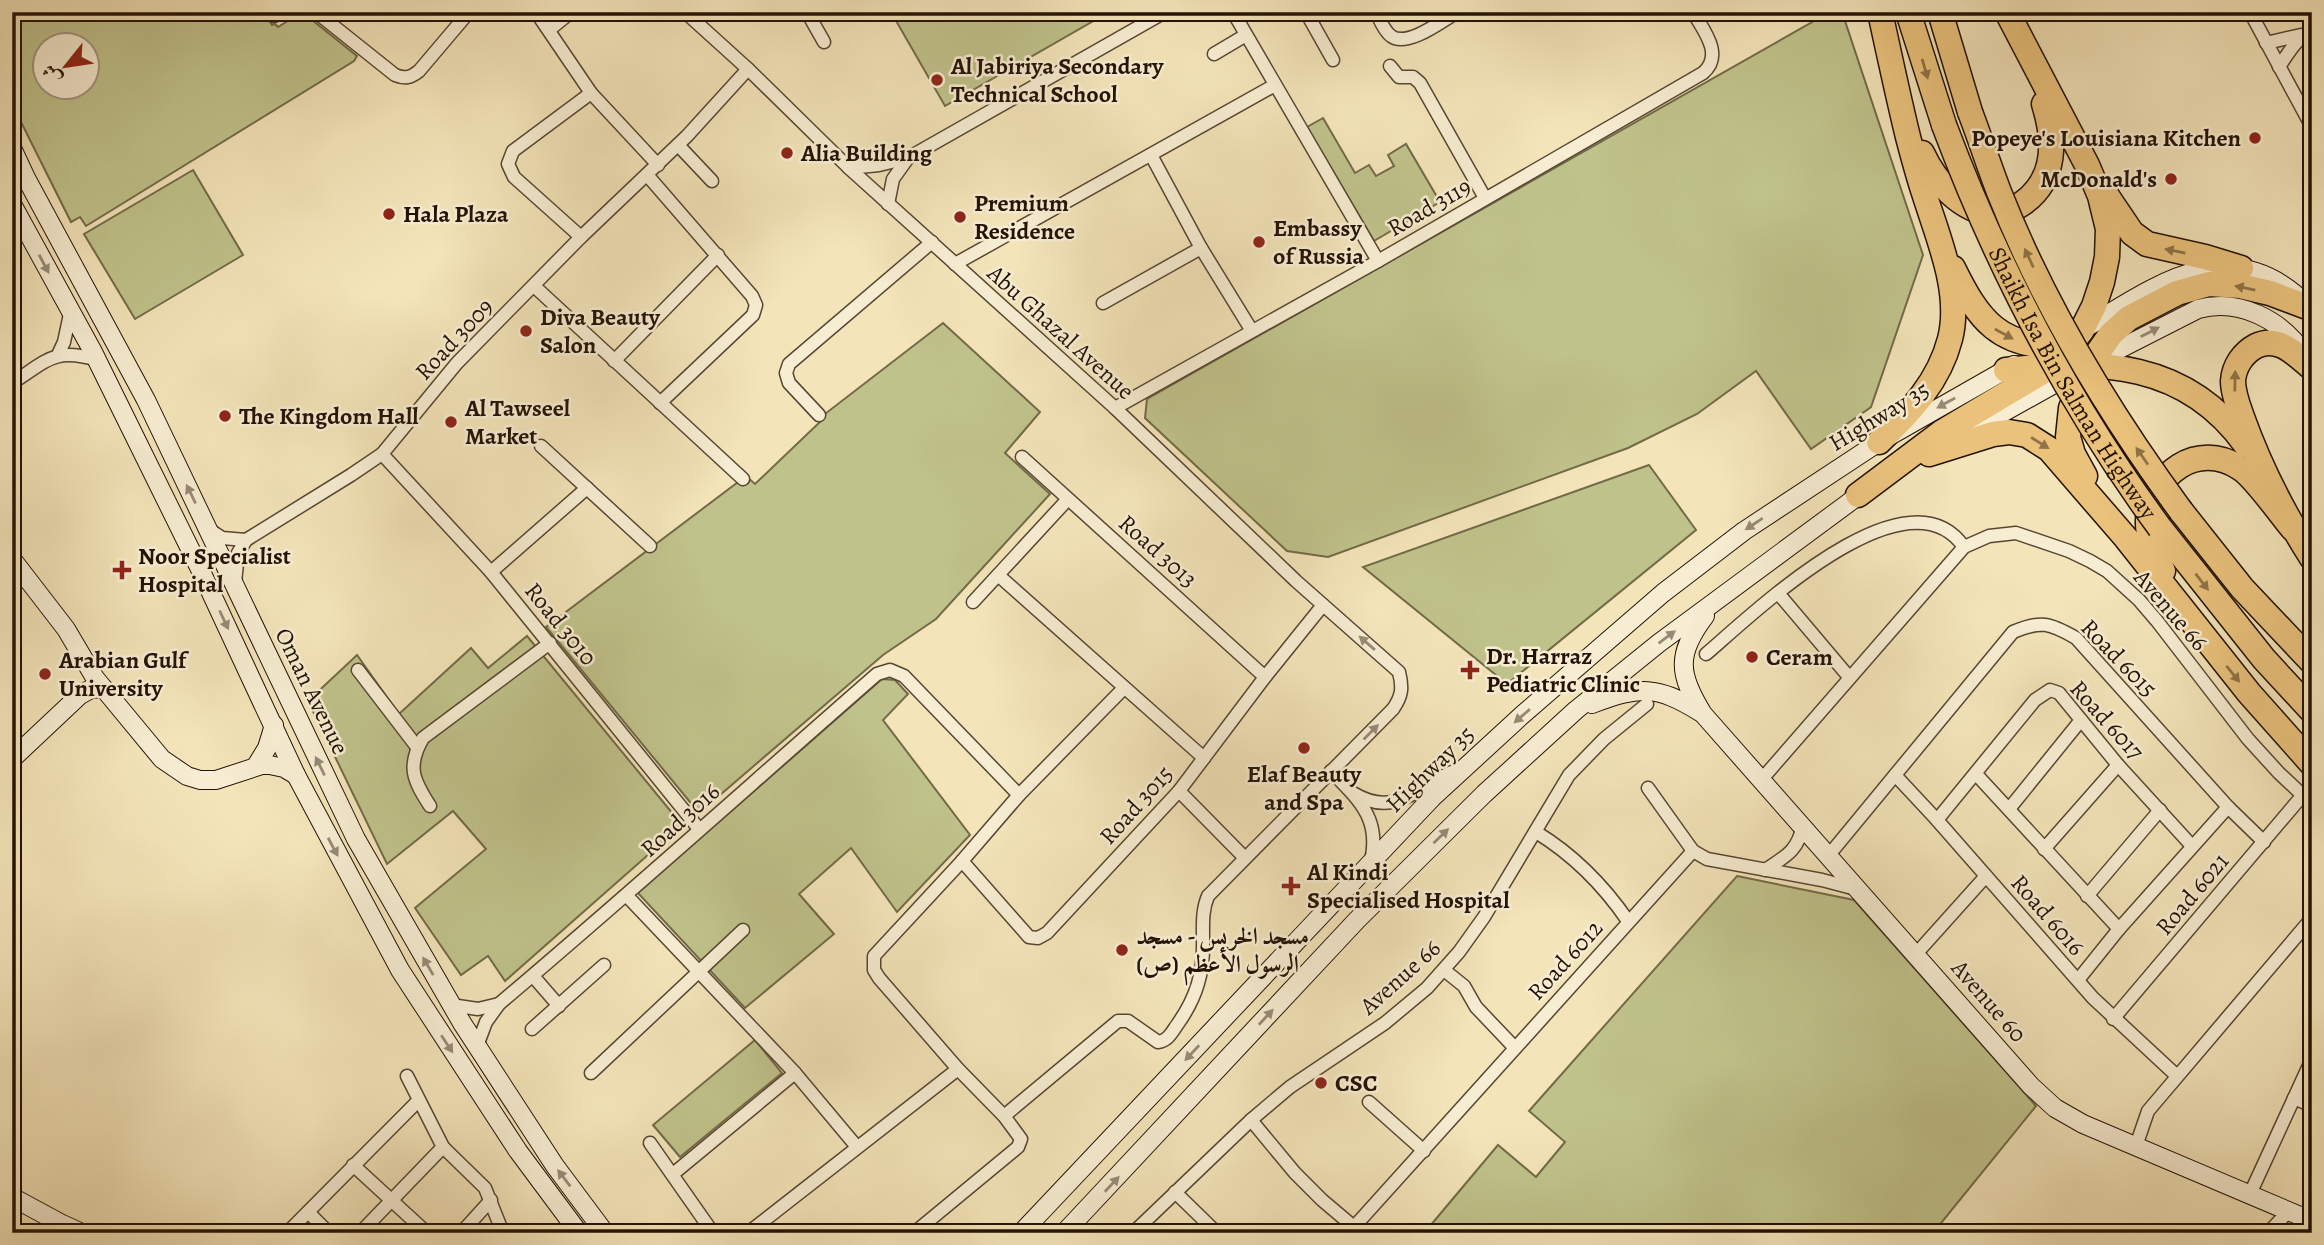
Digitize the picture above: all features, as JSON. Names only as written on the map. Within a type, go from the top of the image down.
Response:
[{"type":"highway","points":[[1879,442],[1914,408],[1930,384],[1944,359],[1951,335],[1953,312],[1950,282],[1911,147],[1880,12]]},
{"type":"highway","name":"Shaikh Isa Bin Salman Highway","points":[[1908,12],[1930,86],[1965,182],[2019,300],[2085,419],[2160,528],[2264,659],[2312,711]]},
{"type":"highway","name":"Shaikh Isa Bin Salman Highway","points":[[1940,12],[1970,112],[2000,193],[2045,291],[2106,400],[2181,511],[2242,588],[2312,662]]},
{"type":"highway","points":[[2007,12],[2087,165],[2132,233],[2147,244],[2241,268]]},
{"type":"highway","points":[[1896,80],[1922,154],[1941,185],[1976,209],[1995,214],[2006,213],[2038,189],[2052,156],[2051,126],[2031,60]]},
{"type":"highway","points":[[1858,495],[1942,432],[2064,347],[2094,306],[2107,257],[2108,229],[2100,196],[2087,165]]},
{"type":"highway","points":[[1939,239],[1977,312],[1997,331],[2022,343],[2104,353],[2119,366],[2166,379],[2201,398],[2232,425],[2262,468]]},
{"type":"highway","points":[[2126,538],[2084,475],[2068,438],[2071,408],[2104,353],[2111,334],[2129,318],[2177,293],[2209,284],[2240,286],[2270,293],[2311,309]]},
{"type":"highway","points":[[2312,366],[2287,347],[2258,345],[2245,354],[2236,366],[2233,381],[2236,400],[2262,468],[2293,529],[2312,558]]},
{"type":"highway","points":[[2006,370],[2064,347]]},
{"type":"highway","points":[[1929,454],[2009,432],[2027,435],[2049,449],[2126,538],[2249,694],[2312,764]]},
{"type":"highway","points":[[2190,621],[2163,573],[2152,546],[2148,522],[2153,494],[2172,472],[2188,460],[2207,456],[2242,468],[2293,529]]},
{"type":"main road","name":"Oman Avenue","points":[[12,148],[140,389],[356,839],[451,1005],[555,1166],[605,1233]]},
{"type":"main road","name":"Oman Avenue","points":[[12,204],[97,360],[199,567],[296,775],[400,970],[518,1151],[579,1233]]},
{"type":"main road","points":[[2064,347],[2121,306],[2179,276],[2211,267],[2241,268],[2264,273],[2288,286],[2311,309]]},
{"type":"main road","points":[[1064,1233],[1395,881],[1484,794],[1576,710],[1659,643],[1858,495],[2104,353],[2211,305],[2249,310],[2272,322],[2296,341],[2312,366]]},
{"type":"main road","name":"Highway 35","points":[[1021,1233],[1463,768],[1663,593],[1744,531],[1879,442],[2006,370]]},
{"type":"main road","points":[[12,559],[66,629],[103,688],[162,759],[187,776],[200,780],[216,780],[256,766],[275,765],[296,775]]},
{"type":"main road","points":[[1703,714],[1692,697],[1684,673],[1684,655],[1691,635],[1716,601]]},
{"type":"main road","points":[[12,750],[76,689],[84,678],[88,665]]},
{"type":"main road","points":[[12,759],[80,695],[91,689],[103,688]]},
{"type":"main road","points":[[1576,710],[1623,692],[1657,691],[1675,696],[1703,714]]},
{"type":"main road","name":"Avenue 60","points":[[1703,714],[2031,1086],[2055,1108],[2083,1124],[2312,1221]]},
{"type":"main road","points":[[256,766],[267,748],[274,725]]},
{"type":"main road","points":[[12,1197],[56,1228],[82,1233]]},
{"type":"street","points":[[316,12],[401,78],[411,77],[419,71],[469,12]]},
{"type":"street","points":[[536,12],[591,93],[658,165]]},
{"type":"street","points":[[549,30],[571,12]]},
{"type":"street","name":"Abu Ghazal Avenue","points":[[685,12],[748,69],[849,168],[1115,408],[1227,516],[1399,672],[1401,698],[1331,771]]},
{"type":"street","points":[[807,12],[824,42]]},
{"type":"street","points":[[849,168],[908,158],[1165,12]]},
{"type":"street","points":[[1233,12],[1378,261]]},
{"type":"street","points":[[1306,12],[1333,60]]},
{"type":"street","points":[[1376,12],[1388,33],[1396,39],[1406,40],[1457,12]]},
{"type":"street","name":"Road 3119","points":[[1115,408],[1378,261],[1710,67],[1713,51],[1693,12]]},
{"type":"street","points":[[2250,12],[2312,127]]},
{"type":"street","points":[[2266,43],[2308,32]]},
{"type":"street","points":[[2279,67],[2290,50],[2308,32]]},
{"type":"street","points":[[1214,54],[1245,35]]},
{"type":"street","points":[[1390,66],[1399,77],[1413,77],[1420,83],[1485,198]]},
{"type":"street","name":"Road 3009","points":[[246,540],[382,454],[447,373],[581,237],[648,176],[748,69]]},
{"type":"street","points":[[955,264],[1275,85]]},
{"type":"street","points":[[581,237],[514,177],[508,164],[513,151],[591,93]]},
{"type":"street","points":[[678,145],[712,181]]},
{"type":"street","points":[[1151,155],[1252,331]]},
{"type":"street","points":[[888,204],[893,179],[908,158]]},
{"type":"street","points":[[648,176],[718,256],[756,306],[753,315],[660,403]]},
{"type":"street","points":[[819,415],[789,383],[786,373],[789,363],[932,242]]},
{"type":"street","points":[[1103,303],[1202,248]]},
{"type":"street","points":[[614,361],[718,256]]},
{"type":"street","points":[[534,286],[743,479]]},
{"type":"street","points":[[58,355],[64,342],[70,314]]},
{"type":"street","points":[[12,383],[58,355],[71,354],[97,360]]},
{"type":"street","points":[[541,446],[650,546]]},
{"type":"street","name":"Road 3010","points":[[382,454],[491,572],[699,829]]},
{"type":"street","name":"Road 3013","points":[[1022,457],[1265,677]]},
{"type":"street","points":[[491,572],[587,488]]},
{"type":"street","points":[[973,602],[1068,499]]},
{"type":"street","points":[[1706,654],[1778,593],[1837,552],[1869,534],[1906,523],[1933,524],[1952,533],[1964,547],[1762,779]]},
{"type":"street","points":[[209,530],[222,538],[246,540],[238,553],[235,587]]},
{"type":"street","name":"Avenue 66","points":[[1964,547],[1989,536],[2016,533],[2069,551],[2106,572],[2139,600],[2248,739],[2307,800]]},
{"type":"street","points":[[998,575],[1204,758]]},
{"type":"street","points":[[1778,593],[1849,677]]},
{"type":"street","name":"Road 3015","points":[[962,861],[1029,937],[1038,938],[1047,933],[1179,792],[1323,605]]},
{"type":"street","name":"Road 6015","points":[[1829,855],[2013,632],[2032,624],[2053,625],[2076,638],[2228,807],[2264,842]]},
{"type":"street","points":[[430,806],[413,774],[417,747],[430,732],[550,643]]},
{"type":"street","points":[[358,670],[417,747]]},
{"type":"street","name":"Road 3016","points":[[477,1046],[486,1022],[499,1004],[627,896],[699,829],[877,674],[890,670],[904,676],[1019,795]]},
{"type":"street","points":[[914,1233],[1020,1144],[1019,1134],[879,978],[874,970],[874,956],[1019,795],[1124,688]]},
{"type":"street","name":"Road 6017","points":[[1937,820],[2035,700],[2050,690],[2059,693],[2118,765],[2192,846]]},
{"type":"street","name":"Avenue 66","points":[[1133,1233],[1251,1120],[1290,1087],[1410,1003],[1444,970],[1484,917],[1569,775],[1604,739],[1647,704]]},
{"type":"street","points":[[2009,809],[2081,720]]},
{"type":"street","points":[[2044,849],[2118,765]]},
{"type":"street","points":[[1353,793],[1363,800],[1392,803],[1405,799],[1463,768]]},
{"type":"street","points":[[1004,1116],[1114,1023],[1128,1021],[1158,1042],[1168,1038],[1189,1009],[1201,980],[1203,908],[1213,890],[1331,771],[1361,803],[1372,826],[1373,851],[1370,863]]},
{"type":"street","points":[[1976,774],[2119,929]]},
{"type":"street","name":"Road 6016","points":[[1895,775],[2113,1019],[2178,1076]]},
{"type":"street","points":[[1648,788],[1693,851],[1707,859],[1822,880],[1860,890]]},
{"type":"street","points":[[1179,792],[1244,857]]},
{"type":"street","name":"Road 6021","points":[[2113,1019],[2264,842],[2307,800]]},
{"type":"street","points":[[2078,980],[2119,929],[2228,807]]},
{"type":"street","points":[[2087,896],[2160,810]]},
{"type":"street","points":[[1765,870],[1792,851],[1800,841],[1803,825]]},
{"type":"street","points":[[1536,832],[1565,853],[1597,883],[1628,921]]},
{"type":"street","name":"Road 6012","points":[[1357,1230],[1423,1151],[1693,851]]},
{"type":"street","points":[[1916,954],[1986,876]]},
{"type":"street","points":[[627,896],[795,1073],[857,1147]]},
{"type":"street","points":[[2136,1146],[2148,1111],[2310,924]]},
{"type":"street","points":[[591,1073],[743,930]]},
{"type":"street","points":[[532,1029],[604,965]]},
{"type":"street","points":[[1444,970],[1464,986],[1476,1007],[1515,1048]]},
{"type":"street","points":[[533,976],[559,1006]]},
{"type":"street","points":[[451,1005],[478,1009],[499,1004]]},
{"type":"street","points":[[2250,1194],[2312,1059]]},
{"type":"street","points":[[748,1233],[958,1069]]},
{"type":"street","points":[[673,1174],[795,1073]]},
{"type":"street","points":[[407,1076],[443,1147],[485,1188],[503,1233]]},
{"type":"street","points":[[2294,1098],[2312,1106]]},
{"type":"street","points":[[286,1233],[419,1100]]},
{"type":"street","points":[[1369,1102],[1423,1151]]},
{"type":"street","points":[[1251,1120],[1295,1173],[1357,1230]]},
{"type":"street","points":[[650,1143],[713,1233]]},
{"type":"street","points":[[360,1233],[443,1147]]},
{"type":"street","points":[[353,1165],[427,1233]]},
{"type":"street","points":[[1175,1192],[1217,1233]]},
{"type":"street","points":[[461,1233],[491,1200]]},
{"type":"street","points":[[2268,1233],[2289,1211]]},
{"type":"street","points":[[308,1212],[330,1233]]},
{"type":"green space","points":[[12,12],[264,12],[272,25],[278,27],[302,12],[357,56],[354,61],[86,226],[80,217],[71,222],[12,104]]},
{"type":"green space","points":[[891,12],[1109,12],[945,106]]},
{"type":"green space","points":[[1830,12],[1842,12],[1923,255],[1871,407],[1811,449],[1756,371],[1697,414],[1628,448],[1328,557],[1287,551],[1145,418],[1147,399]]},
{"type":"green space","points":[[1323,118],[1355,173],[1369,165],[1376,176],[1394,166],[1388,155],[1406,144],[1440,202],[1374,241],[1307,127]]},
{"type":"green space","points":[[193,170],[243,255],[135,319],[84,234]]},
{"type":"green space","points":[[943,323],[1040,412],[1005,453],[1050,494],[936,619],[883,655],[699,813],[546,627],[746,476],[755,484],[822,420],[821,417]]},
{"type":"green space","points":[[1649,465],[1696,530],[1507,684],[1363,567]]},
{"type":"green space","points":[[527,636],[682,825],[505,981],[488,956],[461,975],[415,908],[486,849],[453,811],[387,864],[308,701],[357,655],[399,714],[471,648],[488,668]]},
{"type":"green space","points":[[882,679],[895,680],[908,694],[883,720],[970,835],[897,912],[851,848],[799,894],[834,934],[745,1008],[638,893]]},
{"type":"green space","points":[[1737,876],[1854,900],[2036,1106],[1933,1233],[1438,1233],[1430,1226],[1498,1145],[1536,1177],[1565,1142],[1529,1111]]},
{"type":"green space","points":[[755,1040],[782,1073],[680,1157],[653,1125]]},
{"type":"place","name":"Al Jabiriya Secondary Technical School","points":[[937,80]]},
{"type":"place","name":"Popeye's Louisiana Kitchen","points":[[2255,138]]},
{"type":"place","name":"Alia Building","points":[[787,153]]},
{"type":"place","name":"McDonald's","points":[[2171,179]]},
{"type":"place","name":"Hala Plaza","points":[[389,214]]},
{"type":"place","name":"Premium Residence","points":[[960,217]]},
{"type":"place","name":"Embassy of Russia","points":[[1259,242]]},
{"type":"place","name":"Diva Beauty Salon","points":[[526,331]]},
{"type":"place","name":"The Kingdom Hall","points":[[225,416]]},
{"type":"place","name":"Al Tawseel Market","points":[[451,422]]},
{"type":"place","name":"Noor Specialist Hospital","points":[[122,570]]},
{"type":"place","name":"Ceram","points":[[1752,657]]},
{"type":"place","name":"Dr. Harraz Pediatric Clinic","points":[[1470,670]]},
{"type":"place","name":"Arabian Gulf University","points":[[45,674]]},
{"type":"place","name":"Elaf Beauty and Spa","points":[[1304,748]]},
{"type":"place","name":"Al Kindi Specialised Hospital","points":[[1291,886]]},
{"type":"place","name":"مسجد الخريس - مسجد الرسول الأعظم (ص)","points":[[1122,950]]},
{"type":"place","name":"CSC","points":[[1321,1083]]}]
